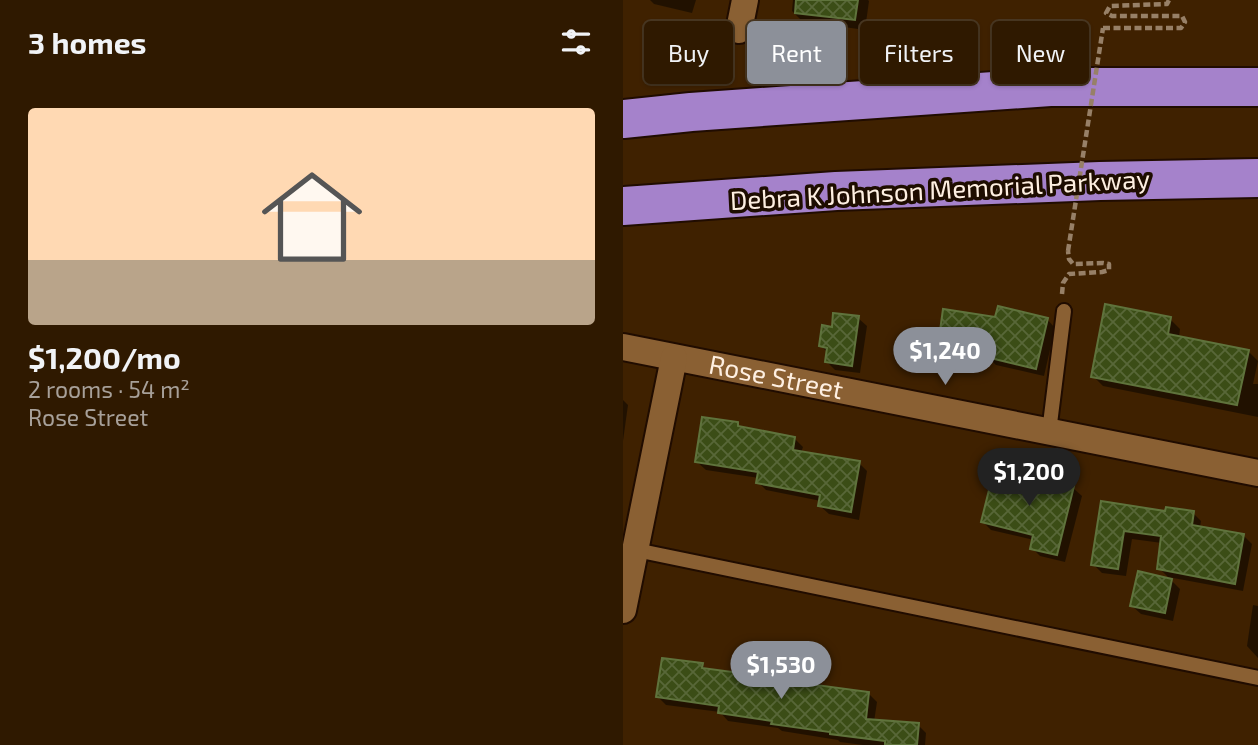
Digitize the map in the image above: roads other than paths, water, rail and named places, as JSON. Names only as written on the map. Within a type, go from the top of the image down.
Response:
[{"type":"highway","points":[[623,119],[1050,88],[1258,86]]},
{"type":"highway","points":[[623,112],[691,112]]},
{"type":"highway","name":"Debra K Johnson Memorial Parkway","points":[[623,206],[836,191],[1258,178]]},
{"type":"highway","points":[[623,233],[836,191]]},
{"type":"street","points":[[739,30],[745,0]]},
{"type":"street","name":"Rose Street","points":[[623,347],[1258,472]]},
{"type":"street","points":[[623,610],[674,358]]},
{"type":"lane","points":[[1049,432],[1064,311]]},
{"type":"lane","points":[[636,550],[1258,678]]}]
